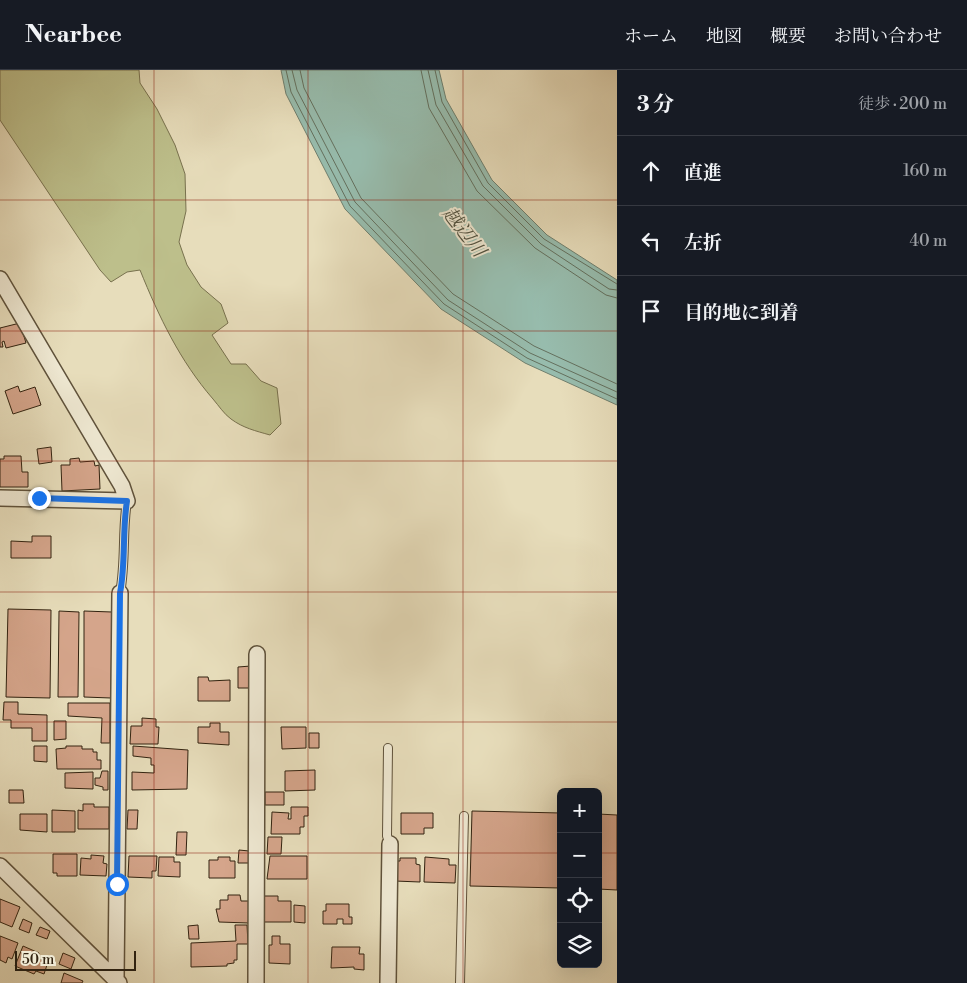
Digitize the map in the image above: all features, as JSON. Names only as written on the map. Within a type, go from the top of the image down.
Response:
[{"type":"street","points":[[0,279],[122,486],[127,501],[0,498]]},
{"type":"street","points":[[117,982],[120,593]]},
{"type":"street","points":[[256,983],[258,654]]},
{"type":"street","points":[[388,983],[390,844]]},
{"type":"street","points":[[0,866],[117,982]]},
{"type":"lane","points":[[120,593],[124,572],[124,518],[127,501]]},
{"type":"lane","points":[[388,748],[387,836],[390,844]]},
{"type":"lane","points":[[460,983],[464,816]]},
{"type":"green space","points":[[0,70],[139,70],[140,83],[157,109],[175,145],[185,174],[186,211],[179,242],[187,265],[201,287],[221,304],[228,323],[212,335],[231,364],[246,364],[261,381],[277,388],[281,424],[270,435],[245,427],[231,419],[201,384],[171,338],[140,270],[127,272],[111,282],[100,270],[0,120]]},
{"type":"water","name":"越辺川","points":[[281,70],[439,70],[446,99],[492,180],[547,235],[617,280],[617,405],[525,363],[441,309],[345,209],[286,94]]},
{"type":"building","points":[[20,323],[26,343],[6,348],[4,341],[2,342],[3,347],[0,347],[0,328]]},
{"type":"building","points":[[18,386],[20,392],[35,387],[41,405],[13,414],[5,391]]},
{"type":"building","points":[[51,447],[52,462],[39,464],[37,449]]},
{"type":"building","points":[[4,456],[21,456],[22,472],[28,472],[28,487],[0,487],[0,459],[4,459]]},
{"type":"building","points":[[79,458],[80,462],[94,461],[95,466],[99,465],[100,489],[62,491],[61,465],[70,465],[70,459]]},
{"type":"building","points":[[32,536],[51,536],[51,558],[11,558],[11,541],[32,542]]},
{"type":"building","points":[[8,609],[51,610],[50,698],[6,697]]},
{"type":"building","points":[[59,611],[79,612],[78,697],[58,697]]},
{"type":"building","points":[[84,611],[112,612],[111,698],[84,697]]},
{"type":"building","points":[[251,666],[251,688],[238,688],[238,667]]},
{"type":"building","points":[[198,677],[208,677],[209,681],[230,680],[230,701],[198,701]]},
{"type":"building","points":[[4,702],[18,702],[18,714],[47,715],[47,741],[32,741],[32,728],[11,728],[11,720],[3,720]]},
{"type":"building","points":[[68,703],[110,703],[110,743],[101,743],[102,718],[68,716]]},
{"type":"building","points":[[142,718],[156,719],[156,727],[159,727],[158,744],[130,744],[131,726],[142,726]]},
{"type":"building","points":[[54,721],[66,721],[66,739],[54,740]]},
{"type":"building","points":[[210,723],[220,723],[220,732],[229,732],[229,745],[198,743],[198,727],[210,727]]},
{"type":"building","points":[[281,727],[306,727],[306,748],[282,749]]},
{"type":"building","points":[[309,733],[319,733],[319,748],[309,748]]},
{"type":"building","points":[[34,746],[47,746],[47,762],[34,761]]},
{"type":"building","points":[[66,746],[82,746],[82,749],[93,749],[93,752],[97,752],[97,760],[101,760],[101,769],[57,769],[56,749],[66,748]]},
{"type":"building","points":[[133,746],[188,750],[187,789],[132,790],[132,772],[154,773],[154,765],[151,765],[151,758],[133,756]]},
{"type":"building","points":[[315,770],[315,790],[285,791],[285,771]]},
{"type":"building","points":[[102,771],[108,771],[108,790],[103,790],[103,787],[95,785],[95,778],[100,778]]},
{"type":"building","points":[[93,772],[93,789],[65,788],[65,773]]},
{"type":"building","points":[[9,790],[23,790],[24,803],[9,803]]},
{"type":"building","points":[[265,792],[284,792],[284,805],[265,805]]},
{"type":"building","points":[[83,804],[94,804],[94,807],[109,807],[109,829],[78,829],[78,810],[83,811]]},
{"type":"building","points":[[291,807],[308,807],[308,816],[304,816],[304,827],[300,827],[300,834],[271,834],[272,812],[289,813],[288,819],[291,819]]},
{"type":"building","points":[[52,810],[75,811],[75,832],[52,832]]},
{"type":"building","points":[[128,810],[138,810],[137,829],[127,829]]},
{"type":"building","points":[[472,811],[557,813],[557,888],[470,886]]},
{"type":"building","points":[[401,813],[433,813],[433,828],[424,828],[424,834],[401,834]]},
{"type":"building","points":[[20,814],[47,814],[47,832],[20,830]]},
{"type":"building","points":[[602,814],[617,815],[617,890],[602,889]]},
{"type":"building","points":[[177,832],[187,832],[186,855],[176,855]]},
{"type":"building","points":[[268,837],[282,837],[281,854],[267,854]]},
{"type":"building","points":[[239,850],[249,851],[249,863],[238,863]]},
{"type":"building","points":[[53,854],[77,854],[77,876],[57,876],[57,873],[53,873]]},
{"type":"building","points":[[91,855],[104,856],[103,863],[107,864],[106,876],[80,875],[81,858],[91,859]]},
{"type":"building","points":[[129,856],[157,856],[156,871],[152,871],[152,878],[128,877]]},
{"type":"building","points":[[270,856],[307,856],[307,879],[267,879]]},
{"type":"building","points":[[159,857],[174,857],[174,862],[180,862],[180,877],[158,876]]},
{"type":"building","points":[[218,857],[230,857],[230,861],[235,861],[235,878],[209,878],[209,860],[218,860]]},
{"type":"building","points":[[425,857],[449,859],[449,865],[456,865],[455,883],[424,882]]},
{"type":"building","points":[[400,858],[416,858],[416,864],[420,865],[420,882],[395,881],[395,861],[400,861]]},
{"type":"building","points":[[228,895],[240,895],[241,901],[249,901],[249,923],[219,922],[216,909],[220,909],[220,900],[228,900]]},
{"type":"building","points":[[264,896],[278,896],[278,901],[291,901],[291,922],[264,922]]},
{"type":"building","points":[[0,899],[20,907],[12,927],[0,922]]},
{"type":"building","points":[[326,904],[349,904],[349,917],[352,917],[352,924],[343,924],[343,919],[337,919],[337,924],[323,924],[323,911],[326,911]]},
{"type":"building","points":[[294,905],[305,906],[305,923],[294,922]]},
{"type":"building","points":[[23,919],[32,923],[29,933],[19,929]]},
{"type":"building","points":[[198,925],[199,939],[189,939],[188,926]]},
{"type":"building","points":[[235,925],[247,925],[248,944],[237,944],[237,960],[234,960],[234,963],[227,964],[227,966],[191,967],[191,943],[236,941]]},
{"type":"building","points":[[40,927],[50,931],[47,939],[36,935]]},
{"type":"building","points":[[0,936],[18,943],[12,959],[8,957],[6,963],[0,960]]},
{"type":"building","points":[[272,936],[280,936],[280,944],[290,944],[290,964],[269,963],[269,945],[272,945]]},
{"type":"building","points":[[23,946],[39,953],[37,958],[48,962],[44,974],[36,971],[34,974],[15,966]]},
{"type":"building","points":[[332,947],[360,947],[359,954],[364,954],[364,970],[354,969],[354,967],[331,968]]},
{"type":"building","points":[[63,953],[75,958],[71,969],[59,964]]},
{"type":"building","points":[[64,973],[83,981],[82,983],[61,983]]},
{"type":"route","points":[[39,498],[116,499],[127,501],[124,518],[124,572],[120,593],[117,884]]}]
